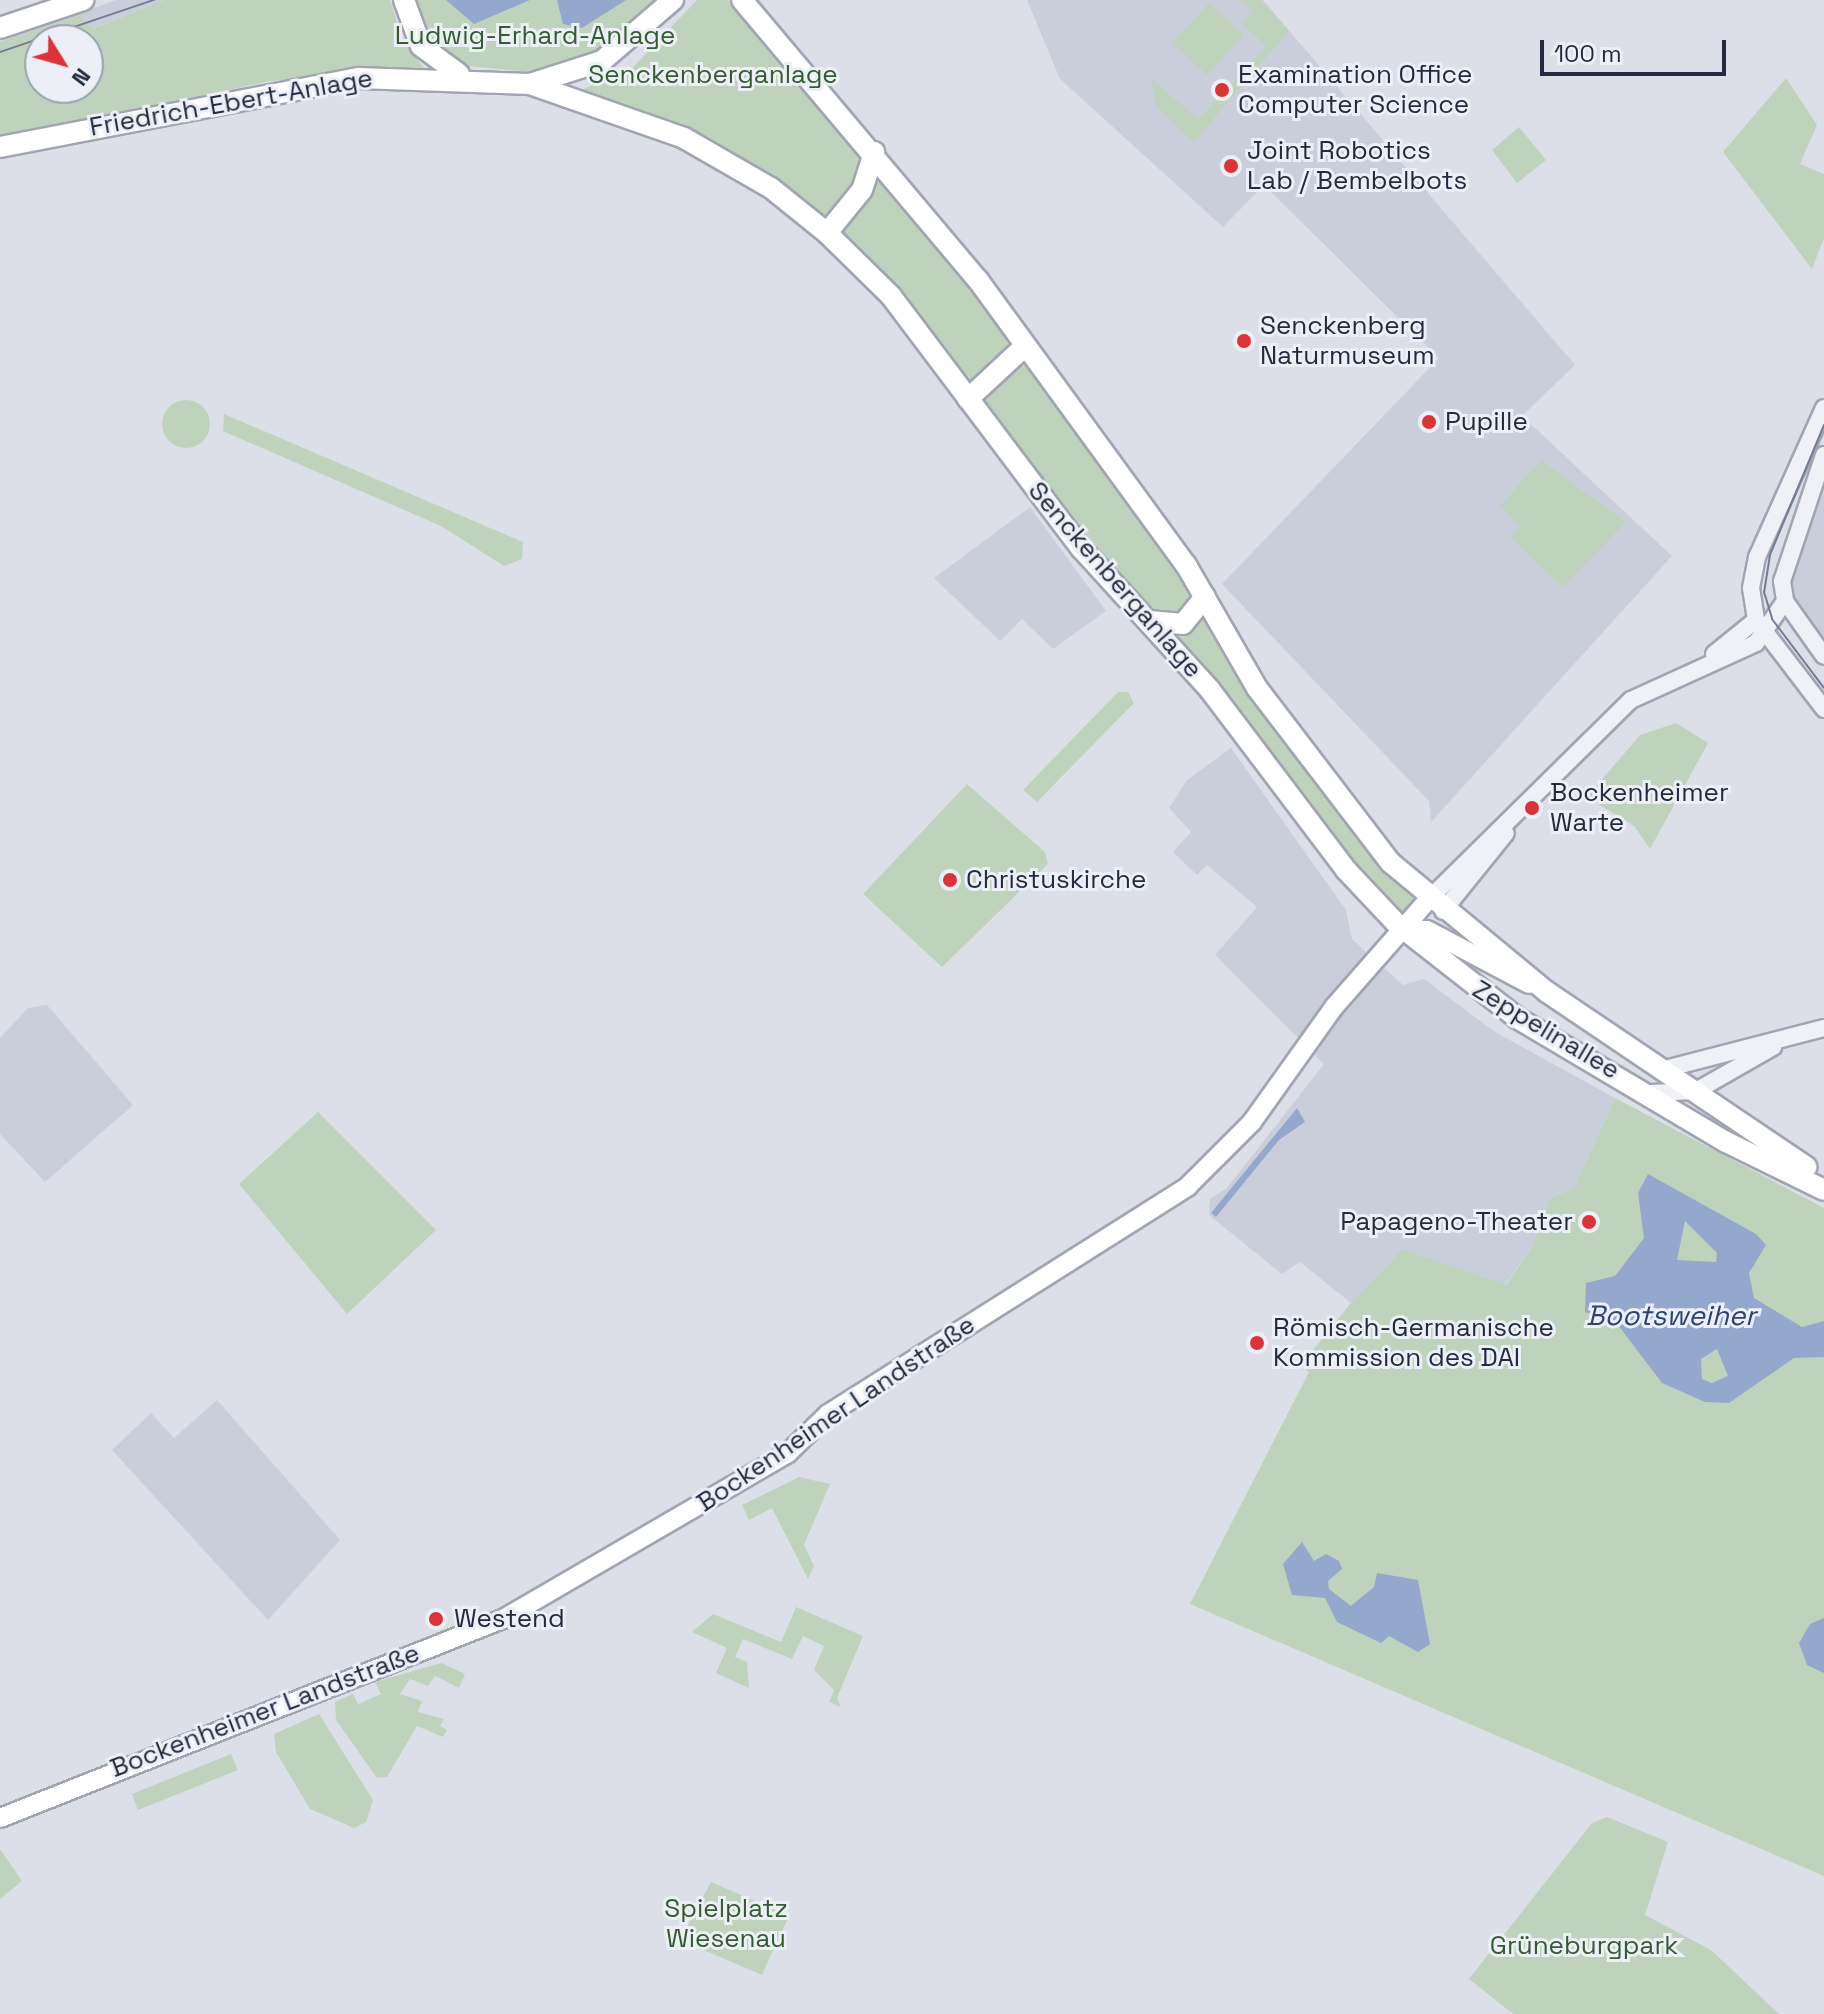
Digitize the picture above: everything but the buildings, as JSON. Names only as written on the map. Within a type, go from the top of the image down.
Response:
[{"type":"main road","points":[[0,28],[83,0]]},
{"type":"main road","points":[[404,0],[421,46],[463,76],[530,84],[602,61],[673,0]]},
{"type":"main road","name":"Senckenberganlage","points":[[742,0],[874,152],[1025,346],[1205,597],[1257,688],[1369,837],[1435,905]]},
{"type":"main road","name":"Friedrich-Ebert-Anlage","points":[[0,147],[312,84],[463,76]]},
{"type":"main road","name":"Senckenberganlage","points":[[530,84],[684,138],[771,188],[827,233],[891,296],[1081,548],[1149,621],[1346,870],[1402,928]]},
{"type":"main road","points":[[827,233],[862,190],[874,152]]},
{"type":"main road","points":[[968,399],[1025,346]]},
{"type":"main road","points":[[1149,621],[1183,624],[1205,597]]},
{"type":"main road","name":"Bockenheimer Landstraße","points":[[0,1818],[503,1619],[755,1474],[828,1414],[1188,1186],[1252,1122],[1402,928],[1435,905]]},
{"type":"main road","name":"Zeppelinallee","points":[[1435,905],[1547,992],[1691,1084],[1755,1138],[1824,1176]]},
{"type":"main road","points":[[1402,928],[1427,930],[1547,992]]},
{"type":"main road","name":"Zeppelinallee","points":[[1402,928],[1517,1018],[1651,1093],[1696,1124],[1824,1190]]},
{"type":"street","points":[[1824,408],[1757,557],[1756,620],[1824,709]]},
{"type":"street","points":[[1767,635],[1785,601],[1786,562],[1824,455]]},
{"type":"street","points":[[1785,601],[1824,656]]},
{"type":"street","points":[[1756,620],[1777,619],[1808,636]]},
{"type":"street","name":"Bockenheimer Landstraße","points":[[1700,665],[1756,620]]},
{"type":"street","name":"Bockenheimer Landstraße","points":[[1435,905],[1528,802],[1631,700],[1767,635]]},
{"type":"street","points":[[1651,1093],[1691,1084],[1824,1028]]},
{"type":"street","points":[[1691,1084],[1800,1036]]},
{"type":"street","points":[[1691,1084],[1696,1124]]},
{"type":"shaded area","points":[[116,0],[164,0],[104,24],[50,24]]},
{"type":"shaded area","points":[[1027,0],[1263,0],[1575,365],[1522,416],[1672,556],[1431,822],[1429,801],[1222,584],[1439,358],[1264,185],[1223,227],[1060,79]]},
{"type":"shaded area","points":[[24,33],[24,39],[0,42]]},
{"type":"shaded area","points":[[1824,483],[1824,647],[1789,601],[1787,579]]},
{"type":"shaded area","points":[[1030,507],[1106,611],[1053,649],[1022,619],[1000,641],[934,578]]},
{"type":"shaded area","points":[[1231,748],[1346,910],[1352,939],[1403,985],[1424,979],[1495,1032],[1615,1098],[1574,1188],[1550,1198],[1533,1245],[1505,1285],[1402,1249],[1351,1303],[1300,1262],[1282,1274],[1209,1215],[1210,1199],[1227,1188],[1324,1064],[1215,955],[1257,907],[1207,865],[1197,875],[1173,852],[1191,832],[1169,808],[1187,780]]},
{"type":"shaded area","points":[[47,1005],[133,1105],[45,1182],[0,1134],[0,1038],[28,1008]]},
{"type":"shaded area","points":[[217,1400],[340,1540],[268,1620],[112,1450],[151,1413],[174,1438]]},
{"type":"green space","points":[[164,0],[390,0],[403,41],[424,68],[270,81],[0,139],[0,42],[24,34],[24,104],[104,104],[104,24]]},
{"type":"green space","name":"Ludwig-Erhard-Anlage","points":[[410,0],[660,0],[592,56],[533,72],[457,65],[428,43]]},
{"type":"green space","name":"Senckenberganlage","points":[[697,0],[728,0],[862,156],[860,174],[825,218],[748,161],[673,122],[582,90],[605,79],[618,83]]},
{"type":"green space","points":[[1240,0],[1260,0],[1289,31],[1194,142],[1156,107],[1151,78],[1198,119],[1266,46],[1242,23],[1253,12]]},
{"type":"green space","points":[[1209,3],[1244,35],[1207,75],[1172,43]]},
{"type":"green space","points":[[79,16],[87,24],[55,24]]},
{"type":"green space","points":[[1786,78],[1817,125],[1800,164],[1824,174],[1824,238],[1812,269],[1723,152]]},
{"type":"green space","points":[[1519,127],[1546,160],[1517,183],[1492,150]]},
{"type":"green space","points":[[881,174],[1010,336],[1009,346],[972,381],[840,233]]},
{"type":"green space","points":[[1018,365],[1032,367],[1171,554],[1196,597],[1170,622],[1146,608],[981,400]]},
{"type":"green space","points":[[186,400],[195,401],[203,407],[209,415],[209,433],[203,441],[195,447],[186,448],[177,447],[169,441],[163,433],[162,424],[163,415],[169,407],[177,401]]},
{"type":"green space","points":[[224,414],[523,542],[522,559],[504,566],[441,526],[223,431]]},
{"type":"green space","points":[[1541,460],[1626,522],[1563,587],[1510,537],[1520,526],[1500,506]]},
{"type":"green space","points":[[1205,609],[1415,897],[1403,912],[1347,857],[1171,634]]},
{"type":"green space","points":[[1118,692],[1128,692],[1134,703],[1037,802],[1023,790]]},
{"type":"green space","points":[[1676,723],[1708,743],[1650,849],[1634,826],[1587,797],[1640,735]]},
{"type":"green space","points":[[967,784],[1045,852],[1048,864],[942,967],[863,894]]},
{"type":"green space","points":[[1615,1098],[1824,1208],[1824,1876],[1190,1604],[1309,1372],[1301,1365],[1351,1303],[1402,1249],[1506,1285],[1533,1245],[1550,1198],[1574,1188]]},
{"type":"green space","points":[[318,1112],[436,1230],[347,1314],[239,1184]]},
{"type":"green space","points":[[799,1477],[830,1484],[804,1545],[814,1566],[808,1579],[772,1508],[749,1520],[742,1505]]},
{"type":"green space","points":[[796,1607],[863,1636],[837,1698],[841,1707],[829,1702],[834,1690],[814,1670],[824,1646],[803,1636],[792,1659],[743,1639],[735,1657],[747,1662],[749,1688],[716,1673],[727,1648],[692,1632],[713,1614],[781,1642]]},
{"type":"green space","points":[[441,1663],[465,1674],[459,1688],[435,1676],[428,1686],[410,1679],[400,1694],[422,1701],[418,1712],[444,1719],[440,1726],[447,1730],[443,1737],[417,1726],[387,1777],[377,1778],[336,1720],[335,1702],[353,1694],[358,1704],[381,1694],[375,1682]]},
{"type":"green space","points":[[319,1714],[373,1800],[366,1822],[354,1828],[310,1809],[276,1752],[274,1734]]},
{"type":"green space","points":[[231,1754],[238,1770],[138,1810],[132,1794]]},
{"type":"green space","name":"Grüneburgpark","points":[[1607,1817],[1668,1842],[1645,1915],[1711,1950],[1779,2014],[1513,2014],[1469,1979],[1592,1823]]},
{"type":"green space","points":[[0,1849],[22,1881],[0,1899]]},
{"type":"green space","name":"Spielplatz Wiesenau","points":[[711,1882],[789,1916],[762,1975],[680,1940]]},
{"type":"water","points":[[446,0],[530,0],[474,24]]},
{"type":"water","points":[[557,0],[626,0],[582,28],[563,24]]},
{"type":"water","points":[[1297,1108],[1305,1122],[1279,1140],[1216,1217],[1211,1213]]},
{"type":"water","name":"Bootsweiher","points":[[1648,1174],[1756,1234],[1766,1245],[1749,1273],[1754,1298],[1802,1327],[1824,1321],[1824,1357],[1794,1358],[1729,1403],[1705,1402],[1662,1383],[1615,1321],[1585,1312],[1586,1283],[1615,1276],[1644,1238],[1638,1193]],"holes":[[[1685,1221],[1717,1253],[1716,1262],[1677,1260]],[[1717,1349],[1728,1376],[1712,1383],[1702,1379],[1701,1359]]]},
{"type":"water","points":[[1302,1542],[1314,1561],[1326,1554],[1339,1561],[1342,1569],[1328,1581],[1329,1589],[1351,1606],[1374,1587],[1377,1573],[1418,1580],[1430,1644],[1418,1652],[1389,1636],[1381,1643],[1337,1622],[1325,1598],[1292,1595],[1283,1564]]},
{"type":"water","points":[[1824,1618],[1824,1673],[1807,1665],[1799,1643],[1810,1624]]},
{"type":"tram line","points":[[0,52],[154,0]]},
{"type":"tram line","points":[[1824,425],[1770,555],[1764,592],[1772,619],[1824,688]]},
{"type":"place","name":"Examination Office Computer Science","points":[[1222,90]]},
{"type":"place","name":"Joint Robotics Lab / Bembelbots","points":[[1231,166]]},
{"type":"place","name":"Senckenberg Naturmuseum","points":[[1244,341]]},
{"type":"place","name":"Pupille","points":[[1429,422]]},
{"type":"place","name":"Bockenheimer Warte","points":[[1532,808]]},
{"type":"place","name":"Christuskirche","points":[[950,880]]},
{"type":"place","name":"Papageno-Theater","points":[[1589,1222]]},
{"type":"place","name":"Römisch-Germanische Kommission des DAI","points":[[1257,1343]]},
{"type":"place","name":"Westend","points":[[436,1619]]}]
